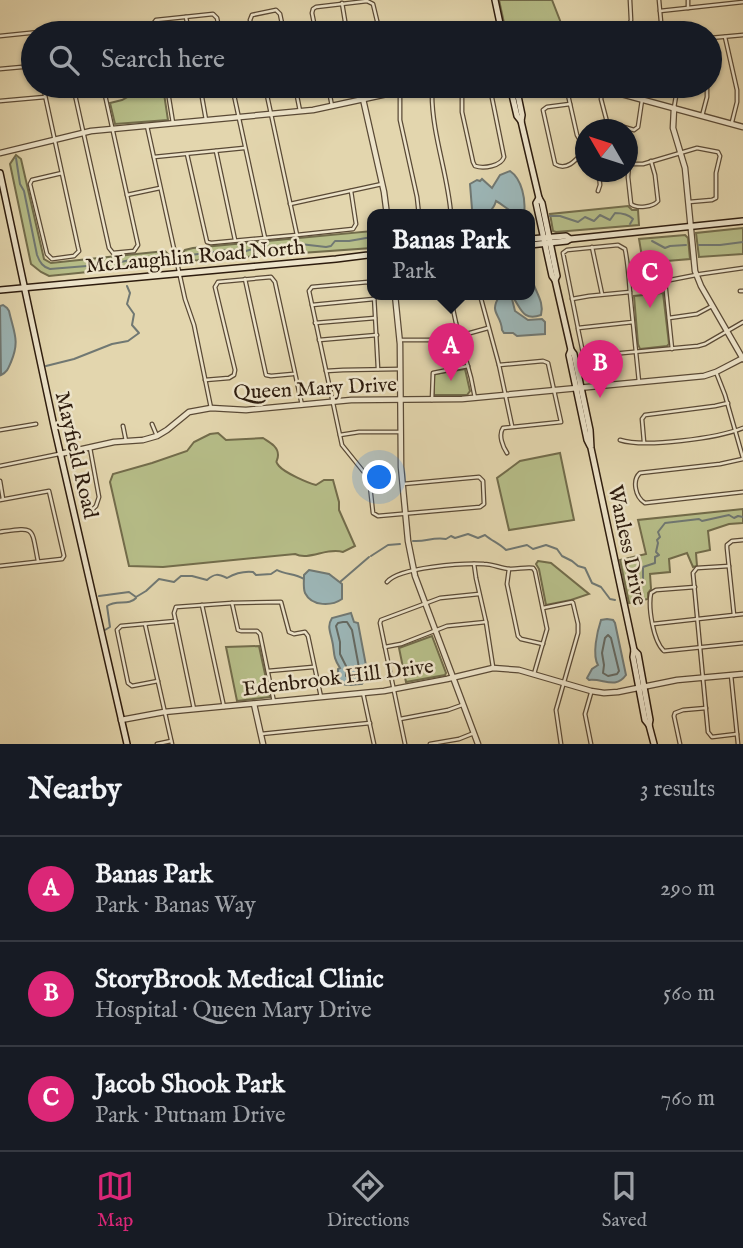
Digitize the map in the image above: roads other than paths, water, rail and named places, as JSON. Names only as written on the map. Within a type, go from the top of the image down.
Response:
[{"type":"main road","points":[[495,0],[499,21]]},
{"type":"main road","name":"Wanless Drive","points":[[514,98],[539,198],[536,203],[557,276],[555,280],[571,350],[569,355],[634,650],[645,720],[654,744]]},
{"type":"main road","name":"Mayfield Road","points":[[0,173],[127,744]]},
{"type":"main road","points":[[535,244],[566,236],[570,239],[743,221]]},
{"type":"main road","points":[[535,240],[547,241]]},
{"type":"main road","name":"McLaughlin Road North","points":[[0,290],[367,255]]},
{"type":"street","points":[[630,0],[631,21]]},
{"type":"street","points":[[659,0],[661,21]]},
{"type":"street","points":[[688,0],[688,8]]},
{"type":"street","points":[[717,0],[717,5]]},
{"type":"street","points":[[314,21],[313,9],[319,6],[367,1],[372,3],[377,21]]},
{"type":"street","points":[[660,11],[743,2]]},
{"type":"street","points":[[342,4],[345,21]]},
{"type":"street","points":[[250,21],[252,15],[276,10],[281,21]]},
{"type":"street","points":[[155,21],[215,15],[217,21]]},
{"type":"street","points":[[186,16],[187,21]]},
{"type":"street","points":[[0,36],[21,34]]},
{"type":"street","points":[[722,37],[743,35]]},
{"type":"street","points":[[725,37],[737,95],[731,124]]},
{"type":"street","points":[[0,69],[21,67]]},
{"type":"street","points":[[0,101],[34,98]]},
{"type":"street","points":[[45,98],[62,173],[78,253],[52,259],[47,254],[30,184],[36,178],[62,173]]},
{"type":"street","points":[[76,98],[108,246],[113,253],[134,251],[138,245],[106,98]]},
{"type":"street","points":[[169,98],[173,124]]},
{"type":"street","points":[[202,98],[206,120]]},
{"type":"street","points":[[235,98],[265,239]]},
{"type":"street","points":[[268,98],[297,236]]},
{"type":"street","points":[[297,98],[300,111]]},
{"type":"street","points":[[330,98],[332,106]]},
{"type":"street","points":[[0,153],[83,133],[300,111],[368,98]]},
{"type":"street","points":[[400,98],[400,120],[418,209]]},
{"type":"street","points":[[432,98],[432,117],[450,209]]},
{"type":"street","points":[[461,98],[473,162],[479,168],[504,159],[492,98]]},
{"type":"street","points":[[568,98],[575,125]]},
{"type":"street","points":[[601,98],[608,123],[634,130],[637,129],[642,100]]},
{"type":"street","points":[[635,98],[743,127]]},
{"type":"street","points":[[676,98],[673,128],[685,168],[692,253],[697,275],[743,358]]},
{"type":"street","points":[[702,116],[707,98]]},
{"type":"street","points":[[363,99],[386,209]]},
{"type":"street","points":[[570,104],[543,109],[555,164],[558,167],[570,165],[575,160]]},
{"type":"street","points":[[147,126],[211,408]]},
{"type":"street","points":[[154,157],[245,148]]},
{"type":"street","points":[[638,164],[702,148],[717,152],[720,156],[716,173],[716,198],[689,202]]},
{"type":"street","points":[[216,151],[235,241]]},
{"type":"street","points":[[187,154],[206,241],[211,243],[353,229],[356,224],[351,191]]},
{"type":"street","points":[[629,182],[632,206],[654,205],[658,201],[651,161]]},
{"type":"street","points":[[598,191],[600,182]]},
{"type":"street","points":[[290,204],[382,184]]},
{"type":"street","points":[[127,195],[160,188]]},
{"type":"street","points":[[639,382],[636,352],[633,322],[630,292],[625,249],[618,245],[567,250],[563,253],[583,353],[586,356],[636,352],[672,349],[703,345],[743,322]]},
{"type":"street","points":[[592,247],[602,294]]},
{"type":"street","points":[[660,279],[665,281],[743,268]]},
{"type":"street","points":[[205,380],[229,378],[234,375],[235,370],[215,286],[221,281],[269,276],[274,279],[302,405]]},
{"type":"street","points":[[245,279],[266,375],[295,374]]},
{"type":"street","points":[[665,281],[672,349]]},
{"type":"street","points":[[367,282],[312,287],[309,291],[340,435],[345,450],[367,476],[374,514],[378,516],[480,507],[485,502],[483,481],[479,477],[403,484]]},
{"type":"street","points":[[572,299],[630,292]]},
{"type":"street","points":[[312,305],[367,298]]},
{"type":"street","points":[[374,300],[378,369]]},
{"type":"street","points":[[396,300],[400,340],[403,484],[413,570],[478,744]]},
{"type":"street","points":[[451,300],[475,398]]},
{"type":"street","points":[[481,300],[512,426]]},
{"type":"street","points":[[668,318],[697,314],[712,305]]},
{"type":"street","points":[[315,323],[376,317]]},
{"type":"street","points":[[578,328],[633,322]]},
{"type":"street","points":[[400,340],[445,340],[488,328]]},
{"type":"street","points":[[319,340],[377,335]]},
{"type":"street","name":"Queen Mary Drive","points":[[61,454],[157,436],[189,412],[211,408],[246,410],[332,402],[475,398],[704,376],[743,358]]},
{"type":"street","points":[[499,365],[546,361],[561,422],[503,428],[501,431],[504,448],[508,453]]},
{"type":"street","points":[[432,400],[433,373],[468,366]]},
{"type":"street","points":[[326,371],[400,369]]},
{"type":"street","points":[[716,372],[728,403],[743,458],[720,464],[637,474],[635,480],[638,497],[645,503],[743,492]]},
{"type":"street","points":[[644,443],[642,419],[645,415],[728,403]]},
{"type":"street","points":[[0,430],[36,424]]},
{"type":"street","points":[[152,424],[157,436]]},
{"type":"street","points":[[124,426],[126,441]]},
{"type":"street","points":[[620,440],[644,443],[716,436],[743,428]]},
{"type":"street","points":[[340,435],[355,432],[400,432]]},
{"type":"street","points":[[90,447],[99,497],[91,511]]},
{"type":"street","points":[[0,466],[61,454]]},
{"type":"street","points":[[0,481],[2,500],[49,491],[64,556],[62,559],[0,566]]},
{"type":"street","points":[[0,532],[30,530],[38,562]]},
{"type":"street","points":[[734,615],[727,545],[732,541],[743,540]]},
{"type":"street","points":[[474,564],[493,668]]},
{"type":"street","points":[[387,582],[392,576],[413,570],[474,564],[534,569],[547,629],[534,674]]},
{"type":"street","points":[[729,566],[697,568],[693,573],[708,732],[710,736],[716,737],[737,734]]},
{"type":"street","points":[[509,569],[508,584],[518,636],[543,645]]},
{"type":"street","points":[[695,587],[656,590],[651,593],[653,624],[662,649],[664,651],[743,643]]},
{"type":"street","points":[[405,744],[380,623],[382,618],[442,597],[479,594]]},
{"type":"street","points":[[194,709],[174,610],[176,607],[281,602],[289,632],[307,634],[321,697]]},
{"type":"street","points":[[232,603],[238,630],[259,633],[274,702]]},
{"type":"street","points":[[543,608],[573,603],[578,624],[578,633],[556,710],[561,744]]},
{"type":"street","points":[[202,605],[224,707]]},
{"type":"street","points":[[653,624],[743,614]]},
{"type":"street","points":[[158,681],[132,686],[129,684],[118,628],[176,621]]},
{"type":"street","points":[[385,647],[450,626],[486,622]]},
{"type":"street","points":[[145,624],[171,742],[157,744]]},
{"type":"street","points":[[268,671],[315,667]]},
{"type":"street","name":"Edenbrook Hill Drive","points":[[121,720],[164,712],[394,689],[493,668],[519,670],[591,691],[611,693],[677,680],[743,674]]},
{"type":"street","points":[[731,675],[738,744]]},
{"type":"street","points":[[591,691],[585,714],[591,744]]},
{"type":"street","points":[[363,693],[374,744]]},
{"type":"street","points":[[254,704],[263,744]]},
{"type":"street","points":[[400,719],[463,705]]},
{"type":"street","points":[[680,744],[675,713],[706,708]]},
{"type":"street","points":[[261,734],[370,723]]},
{"type":"street","points":[[430,744],[459,739],[474,733]]},
{"type":"water","points":[[510,171],[518,179],[524,209],[508,209],[496,201],[492,209],[472,209],[470,184],[482,179],[492,188],[500,175]]},
{"type":"water","points":[[535,287],[541,302],[541,315],[534,317],[522,312],[514,300],[535,300]]},
{"type":"water","points":[[512,300],[515,311],[528,320],[542,319],[545,322],[545,334],[517,336],[504,333],[495,310],[497,301]]},
{"type":"water","points":[[3,305],[9,311],[16,342],[9,367],[1,375],[0,306]]},
{"type":"water","points":[[309,570],[329,574],[342,584],[342,599],[322,604],[308,598],[304,591],[304,575]]},
{"type":"water","points":[[351,613],[354,622],[358,623],[368,676],[362,684],[346,685],[339,680],[340,668],[329,626],[332,618]]},
{"type":"water","points":[[607,619],[615,623],[626,675],[613,683],[587,678],[598,665],[595,655],[597,637],[601,620]]},
{"type":"waterway","points":[[16,158],[37,255],[45,267],[50,269],[99,265],[143,257],[161,260],[169,258]]},
{"type":"waterway","points":[[550,216],[578,222],[585,217],[594,221],[600,215],[610,220],[615,213],[620,213],[633,219],[630,224]]},
{"type":"waterway","points":[[183,256],[229,250],[246,251],[259,247],[268,250],[300,244],[326,247],[335,241],[367,238]]},
{"type":"waterway","points":[[652,241],[665,248],[686,245]]},
{"type":"waterway","points":[[699,245],[743,242]]},
{"type":"waterway","points":[[46,366],[128,341],[139,333],[132,325],[134,314],[127,304],[130,293],[127,286]]},
{"type":"waterway","points":[[631,593],[639,588],[643,581],[643,567],[655,563],[655,557],[659,555],[656,552],[657,540],[660,537],[658,532],[665,523],[699,519],[702,521],[729,515],[734,518],[743,517]]},
{"type":"waterway","points":[[413,541],[446,539],[451,536],[455,538],[468,534],[478,538],[485,535],[506,550],[527,545],[533,549],[546,545],[557,549],[562,556],[585,568],[592,583],[601,587],[610,599],[615,600]]},
{"type":"waterway","points":[[371,556],[388,545],[400,544]]},
{"type":"waterway","points":[[340,582],[369,557]]},
{"type":"waterway","points":[[99,596],[129,592],[136,597],[159,579],[174,582],[181,576],[207,580],[217,575],[227,578],[243,572],[253,572],[256,575],[271,574],[277,570],[304,579]]},
{"type":"waterway","points":[[105,630],[110,627],[107,606],[130,602],[136,598]]},
{"type":"place","name":"Jacob Shook Park","points":[[650,308]]},
{"type":"place","name":"Banas Park","points":[[451,381]]},
{"type":"place","name":"StoryBrook Medical Clinic","points":[[600,398]]}]
